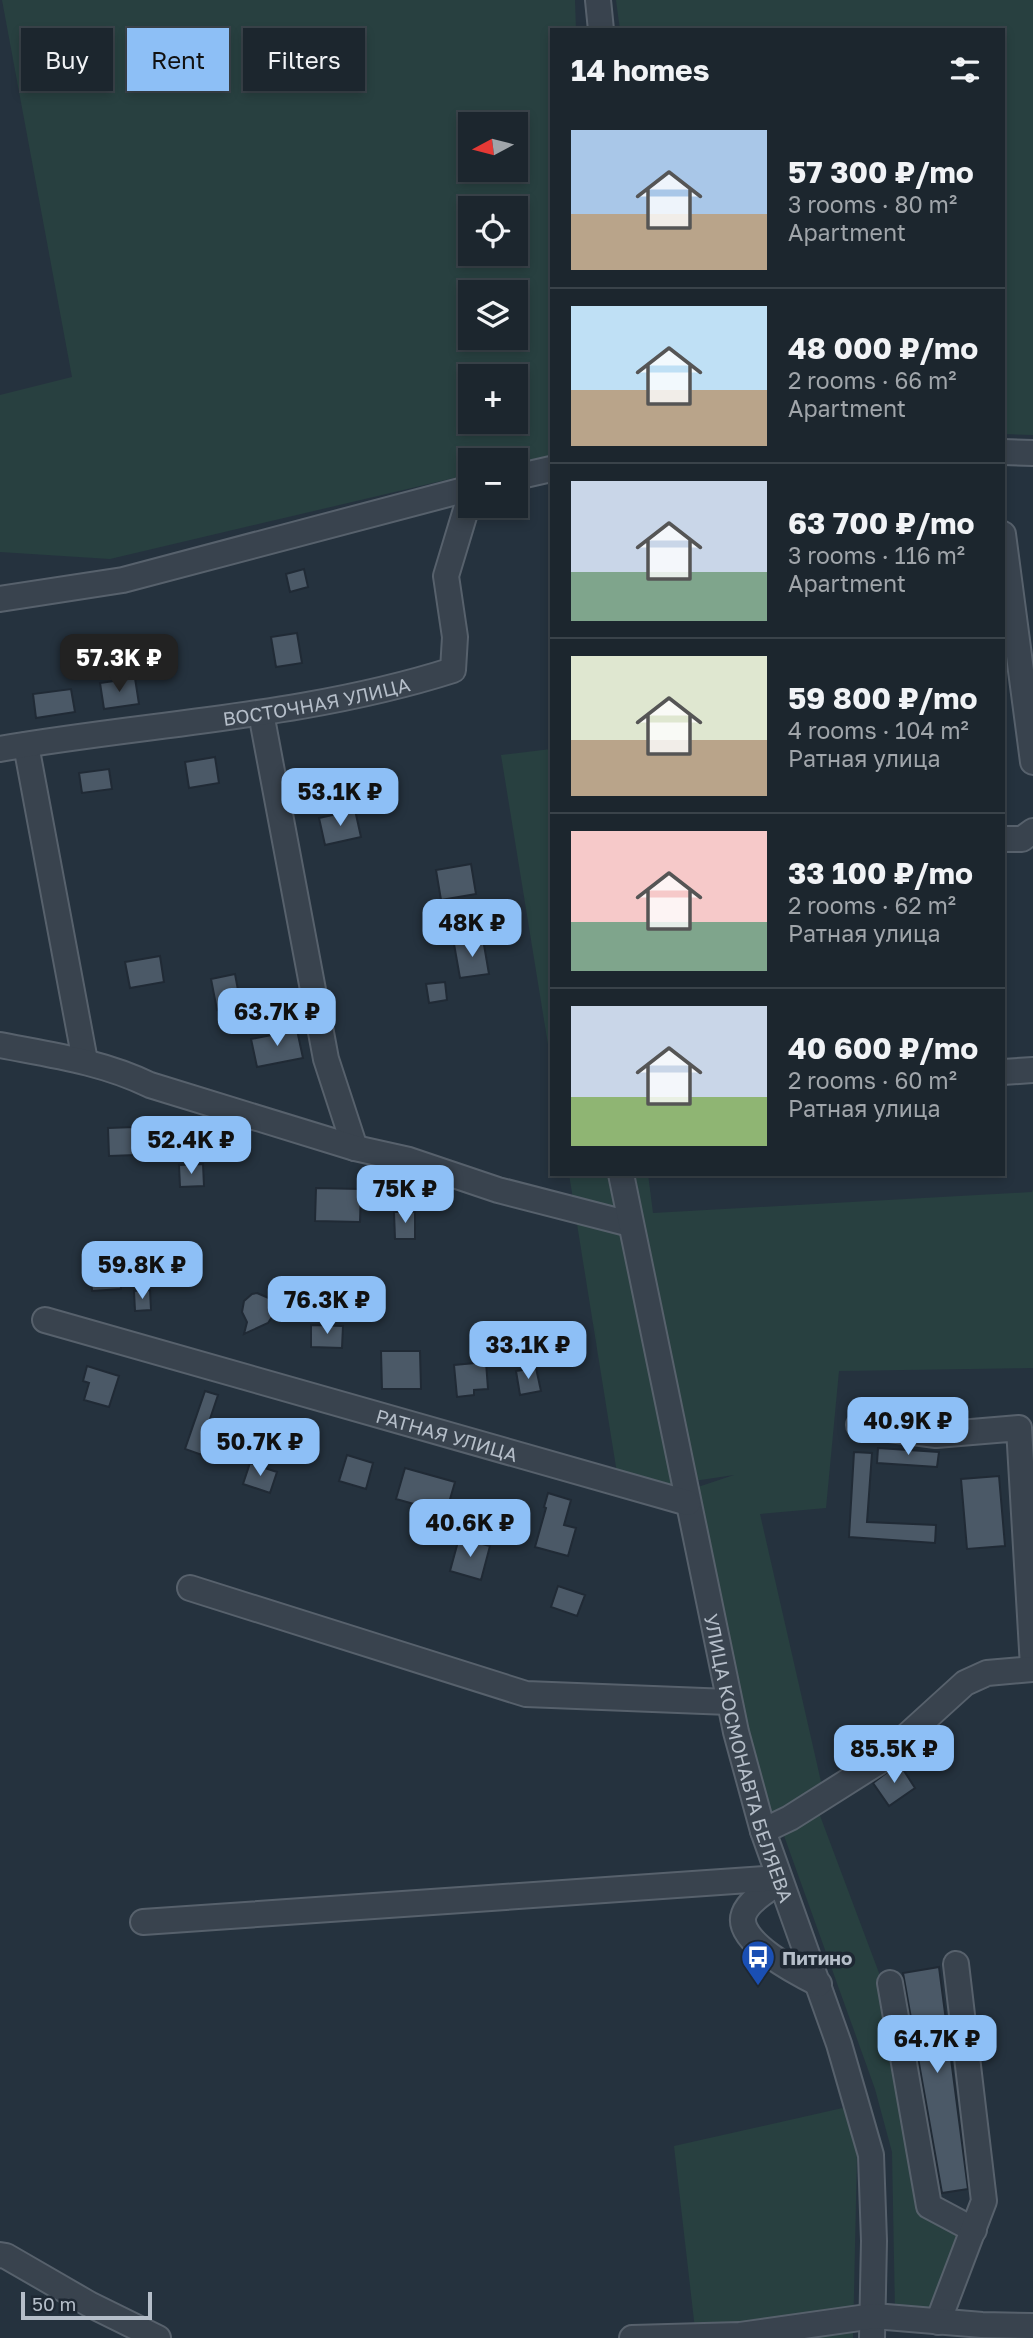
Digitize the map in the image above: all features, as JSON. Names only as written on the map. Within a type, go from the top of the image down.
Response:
[{"type":"street","points":[[598,0],[601,28]]},
{"type":"street","points":[[1005,452],[1033,453]]},
{"type":"street","points":[[528,474],[550,469]]},
{"type":"street","points":[[0,598],[123,580],[458,494]]},
{"type":"street","name":"ВОСТОЧНАЯ УЛИЦА","points":[[0,749],[261,713],[417,681],[453,670],[455,637],[446,576],[463,518]]},
{"type":"street","points":[[1005,559],[1008,597],[1033,762]]},
{"type":"street","points":[[261,713],[326,1059],[355,1148]]},
{"type":"street","points":[[26,745],[85,1061]]},
{"type":"street","points":[[1005,839],[1022,839],[1033,831]]},
{"type":"street","points":[[0,1045],[85,1061],[126,1073],[150,1086],[355,1148],[409,1160],[498,1190],[630,1224]]},
{"type":"street","points":[[1005,1072],[1033,1070]]},
{"type":"street","name":"УЛИЦА КОСМОНАВТА БЕЛЯЕВА","points":[[621,1176],[729,1702],[762,1831],[819,1984],[855,2092],[871,2155],[873,2327]]},
{"type":"street","name":"РАТНАЯ УЛИЦА","points":[[45,1320],[688,1503]]},
{"type":"street","points":[[762,1831],[790,1818],[877,1763],[965,1683],[987,1673],[1033,1668],[1030,1563],[1019,1428],[936,1435],[859,1425]]},
{"type":"street","points":[[190,1588],[526,1694],[729,1702]]},
{"type":"street","points":[[143,1923],[780,1880]]},
{"type":"street","points":[[780,1880],[747,1908],[742,1924],[754,1942],[819,1984]]},
{"type":"street","points":[[938,2322],[984,2201],[956,1964]]},
{"type":"street","points":[[890,1983],[929,2206],[974,2230]]},
{"type":"street","points":[[0,2255],[158,2338]]},
{"type":"street","points":[[632,2338],[740,2336],[938,2322],[986,2331],[1033,2326]]},
{"type":"green space","points":[[2,0],[575,0],[576,28],[550,28],[550,455],[528,460],[528,448],[458,448],[458,477],[110,559],[0,552],[0,395],[72,377]]},
{"type":"green space","points":[[616,0],[1033,0],[1033,435],[1005,434],[1005,28],[620,28]]},
{"type":"green space","points":[[550,749],[550,1057],[501,755]]},
{"type":"green space","points":[[569,1176],[648,1176],[653,1213],[1032,1192],[1033,1189],[1033,1368],[839,1371],[826,1508],[760,1514],[822,1786],[768,1819],[692,1489],[734,1475],[620,1492]]},
{"type":"green space","points":[[819,1813],[879,1973],[920,2211],[963,2235],[932,2314],[895,2312],[892,2152],[875,2089],[783,1833]]},
{"type":"green space","points":[[847,2107],[857,2155],[853,2338],[696,2338],[674,2146]]},
{"type":"building","points":[[304,569],[308,587],[290,592],[286,574]]},
{"type":"building","points":[[297,633],[302,663],[276,667],[271,637]]},
{"type":"building","points":[[135,678],[139,704],[104,709],[100,683]]},
{"type":"building","points":[[71,689],[75,712],[36,718],[33,694]]},
{"type":"building","points":[[215,757],[219,783],[189,788],[185,762]]},
{"type":"building","points":[[109,769],[112,789],[82,793],[79,773]]},
{"type":"building","points":[[355,810],[361,837],[325,845],[319,818]]},
{"type":"building","points":[[471,864],[476,894],[441,900],[436,870]]},
{"type":"building","points":[[483,939],[489,974],[460,978],[454,944]]},
{"type":"building","points":[[160,956],[164,982],[130,988],[125,962]]},
{"type":"building","points":[[235,974],[241,1006],[217,1010],[211,979]]},
{"type":"building","points":[[445,982],[447,1000],[429,1003],[426,984]]},
{"type":"building","points":[[297,1030],[303,1058],[257,1067],[251,1039]]},
{"type":"building","points":[[135,1127],[136,1155],[109,1156],[108,1128]]},
{"type":"building","points":[[203,1164],[204,1186],[180,1187],[179,1165]]},
{"type":"building","points":[[316,1188],[361,1189],[360,1222],[315,1221]]},
{"type":"building","points":[[394,1212],[415,1212],[415,1239],[395,1239]]},
{"type":"building","points":[[118,1252],[121,1289],[92,1291],[90,1254]]},
{"type":"building","points":[[150,1290],[151,1310],[135,1311],[134,1291]]},
{"type":"building","points":[[257,1293],[271,1299],[274,1314],[268,1323],[244,1334],[247,1322],[242,1312],[244,1301]]},
{"type":"building","points":[[311,1325],[343,1326],[342,1348],[311,1347]]},
{"type":"building","points":[[381,1351],[420,1351],[421,1389],[382,1389]]},
{"type":"building","points":[[486,1362],[488,1389],[474,1390],[474,1395],[457,1397],[454,1365]]},
{"type":"building","points":[[87,1366],[119,1376],[109,1407],[84,1400],[89,1383],[83,1381]]},
{"type":"building","points":[[536,1368],[541,1391],[520,1395],[516,1371]]},
{"type":"building","points":[[205,1391],[218,1395],[207,1428],[211,1429],[202,1455],[185,1449]]},
{"type":"building","points":[[878,1448],[939,1452],[937,1467],[877,1463]]},
{"type":"building","points":[[854,1452],[872,1453],[867,1522],[936,1525],[935,1543],[849,1537]]},
{"type":"building","points":[[347,1455],[373,1463],[366,1489],[339,1481]]},
{"type":"building","points":[[250,1463],[277,1472],[270,1493],[243,1484]]},
{"type":"building","points":[[405,1468],[455,1482],[446,1513],[396,1499]]},
{"type":"building","points":[[999,1476],[1005,1546],[967,1549],[961,1479]]},
{"type":"building","points":[[548,1493],[571,1500],[564,1525],[576,1528],[568,1556],[535,1547]]},
{"type":"building","points":[[459,1538],[490,1546],[481,1580],[450,1571]]},
{"type":"building","points":[[558,1586],[585,1595],[577,1616],[551,1607]]},
{"type":"building","points":[[899,1763],[915,1788],[889,1806],[873,1783]]},
{"type":"building","points":[[939,1967],[968,2189],[942,2193],[903,1973]]},
{"type":"place","name":"Питино","points":[[758,1987]]}]
